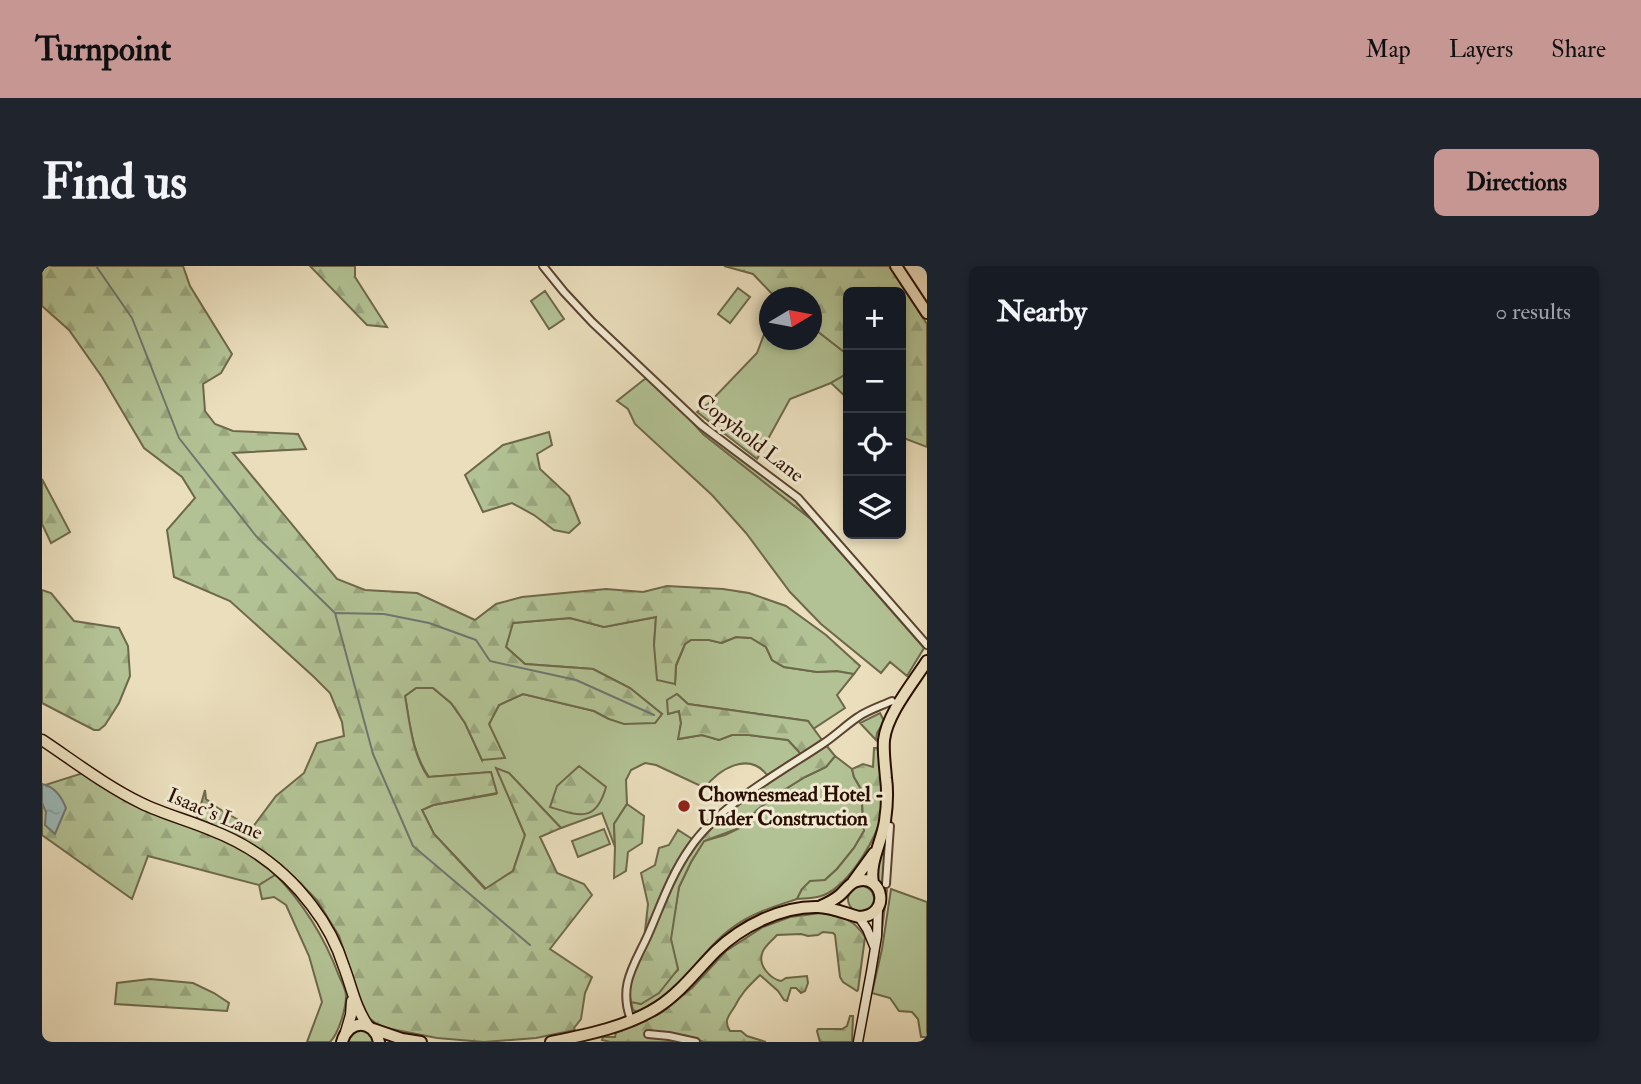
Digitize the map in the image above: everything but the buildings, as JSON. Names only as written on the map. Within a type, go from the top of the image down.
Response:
[{"type":"highway","points":[[896,266],[927,313]]},
{"type":"highway","points":[[821,906],[855,916],[870,916],[878,908],[880,892],[873,883],[872,866],[883,850],[887,778],[883,753],[887,728],[926,664]]},
{"type":"highway","points":[[551,1042],[631,1020],[659,1006],[686,984],[718,949],[747,928],[761,920],[789,911],[821,906],[838,897],[853,882],[869,858],[883,850]]},
{"type":"highway","points":[[853,882],[863,880],[873,883]]},
{"type":"highway","points":[[845,890],[843,901],[855,916]]},
{"type":"highway","points":[[344,1037],[356,1025],[371,1028],[398,1040],[421,1042]]},
{"type":"highway","points":[[371,1028],[377,1034],[379,1042]]},
{"type":"main road","name":"Isaac's Lane","points":[[42,740],[127,796],[213,830],[269,860],[299,890],[328,930],[359,1013],[371,1028]]},
{"type":"main road","points":[[858,1042],[877,936],[878,908]]},
{"type":"main road","points":[[855,916],[867,929],[874,946]]},
{"type":"main road","name":"Isaac's Lane","points":[[344,1037],[353,997]]},
{"type":"street","name":"Copyhold Lane","points":[[542,266],[592,322],[701,425],[798,498],[927,646]]},
{"type":"street","points":[[631,1020],[626,1007],[625,991],[631,970],[665,892],[690,847],[717,818],[758,786],[824,743],[859,715],[883,709],[892,701]]},
{"type":"street","points":[[886,884],[883,850],[890,826]]},
{"type":"street","points":[[648,1034],[696,1042]]},
{"type":"green space","points":[[42,266],[183,266],[190,286],[232,354],[221,373],[203,384],[205,411],[215,424],[233,431],[298,434],[306,449],[233,453],[337,579],[365,590],[417,593],[475,620],[496,604],[522,597],[606,589],[643,592],[667,586],[749,593],[786,606],[826,635],[860,666],[854,674],[784,667],[772,660],[766,647],[751,638],[736,637],[721,643],[691,640],[685,644],[676,665],[675,684],[657,680],[654,645],[656,617],[604,627],[570,618],[513,623],[506,647],[525,664],[593,669],[630,688],[662,714],[655,723],[624,724],[594,711],[523,694],[499,705],[489,724],[505,758],[482,760],[465,723],[451,703],[433,688],[416,688],[405,696],[415,748],[428,777],[491,772],[497,793],[433,805],[422,810],[434,834],[485,889],[513,871],[525,835],[496,768],[509,773],[561,828],[540,837],[557,873],[584,884],[592,895],[550,949],[592,977],[585,993],[581,1019],[575,1030],[536,1038],[484,1042],[437,1038],[381,1027],[365,1015],[339,936],[317,900],[294,877],[275,875],[259,885],[148,856],[132,899],[42,835],[42,786],[83,773],[142,808],[194,829],[205,790],[206,799],[252,828],[276,796],[304,773],[317,743],[344,736],[342,722],[330,693],[314,677],[230,601],[174,577],[167,530],[195,498],[182,477],[144,448],[102,377],[69,330],[42,306]]},
{"type":"green space","points":[[310,266],[355,266],[355,277],[387,327],[367,325]]},
{"type":"green space","points":[[724,266],[889,266],[903,287],[843,287],[843,351],[822,335],[822,287],[765,287],[753,274]]},
{"type":"green space","points":[[738,288],[750,297],[730,323],[718,314]]},
{"type":"green space","points":[[545,291],[564,319],[549,329],[531,301]]},
{"type":"green space","points":[[906,292],[927,324],[927,447],[906,439]]},
{"type":"green space","points":[[822,335],[843,351],[843,376],[790,399],[757,459],[697,412],[757,353],[759,348],[759,350],[822,350]]},
{"type":"green space","points":[[843,376],[843,394],[831,383]]},
{"type":"green space","points":[[646,378],[703,434],[811,519],[924,648],[907,676],[890,662],[881,673],[821,624],[790,592],[746,533],[712,495],[635,424],[628,409],[617,401]]},
{"type":"green space","points":[[690,419],[795,500],[811,519],[703,434]]},
{"type":"green space","points":[[549,432],[552,445],[537,454],[540,469],[569,496],[580,523],[569,533],[554,530],[512,503],[483,512],[465,475],[503,445]]},
{"type":"green space","points":[[42,479],[70,532],[51,543],[42,524]]},
{"type":"green space","points":[[42,590],[51,593],[74,621],[119,628],[128,646],[130,676],[119,703],[99,730],[94,730],[42,703]]},
{"type":"green space","points":[[656,617],[654,645],[675,683],[676,666],[685,644],[691,640],[722,643],[736,637],[751,638],[766,647],[772,660],[784,667],[854,674],[837,695],[845,708],[813,729],[808,721],[688,704],[677,694],[668,700],[668,714],[679,711],[679,739],[702,735],[719,740],[732,735],[749,735],[788,740],[801,754],[767,775],[752,764],[734,765],[718,775],[705,788],[656,765],[645,763],[631,770],[626,780],[627,804],[614,824],[615,847],[602,813],[561,828],[509,773],[497,769],[525,835],[513,871],[486,889],[434,834],[422,810],[433,805],[496,794],[491,772],[429,777],[415,748],[405,696],[416,688],[433,688],[451,703],[465,723],[482,760],[489,724],[499,705],[523,694],[594,711],[609,719],[655,723],[662,714],[630,688],[593,669],[525,664],[506,647],[512,623],[570,618],[604,627]]},
{"type":"green space","points":[[677,694],[688,704],[808,721],[822,740],[801,754],[788,740],[749,735],[732,735],[719,740],[702,735],[678,739],[681,723],[679,711],[668,714],[667,700]]},
{"type":"green space","points":[[880,713],[884,721],[876,740],[860,723]]},
{"type":"green space","points":[[826,745],[835,756],[826,767],[776,795],[742,827],[704,841],[679,887],[671,939],[678,969],[659,993],[641,1004],[631,1002],[630,985],[651,932],[645,931],[648,904],[641,873],[655,865],[659,848],[669,845],[678,830],[697,842],[742,802]]},
{"type":"green space","points":[[874,748],[878,748],[883,800],[876,832],[862,858],[844,881],[821,896],[797,899],[810,881],[825,880],[837,869],[864,831],[861,789],[852,769],[863,764],[873,767]]},
{"type":"green space","points":[[835,756],[852,769],[861,789],[864,831],[854,848],[825,880],[802,889],[797,899],[743,920],[713,945],[674,988],[638,1012],[633,1010],[631,1002],[641,1004],[678,970],[670,939],[679,887],[704,841],[742,827],[776,795],[826,767]]},
{"type":"green space","points":[[579,766],[606,787],[597,807],[592,812],[578,814],[550,807],[557,786]]},
{"type":"green space","points":[[627,804],[644,816],[642,843],[628,852],[626,871],[614,878],[614,824]]},
{"type":"green space","points":[[604,829],[610,844],[578,857],[572,841]]},
{"type":"green space","points":[[885,854],[884,886],[887,890],[881,938],[880,921],[885,901],[875,871],[880,855]]},
{"type":"green space","points":[[275,874],[312,922],[345,989],[343,1013],[330,1042],[307,1042],[322,1002],[309,956],[286,905],[274,897],[262,899],[259,885]]},
{"type":"green space","points":[[861,886],[870,890],[874,899],[870,908],[861,912],[852,908],[848,899],[852,890]]},
{"type":"green space","points":[[891,889],[927,902],[927,1037],[921,1037],[918,1019],[912,1012],[899,1011],[890,998],[872,993]]},
{"type":"green space","points":[[821,913],[847,919],[865,937],[857,991],[840,977],[833,933],[823,932],[808,936],[777,935],[763,951],[761,959],[764,967],[770,975],[781,981],[807,976],[805,991],[801,993],[796,988],[791,988],[787,1001],[784,1000],[760,975],[740,997],[727,1021],[730,1031],[741,1031],[747,1036],[766,1042],[704,1042],[686,1036],[684,1042],[602,1040],[603,1037],[615,1037],[616,1032],[659,1014],[692,988],[726,951],[763,927],[790,917]]},
{"type":"green space","points":[[150,979],[193,983],[229,1003],[227,1011],[115,1004],[117,983]]},
{"type":"green space","points":[[850,1016],[853,1016],[852,1042],[820,1042],[818,1029],[842,1029],[847,1026]]},
{"type":"green space","points":[[366,1029],[375,1042],[346,1042],[351,1031]]},
{"type":"water","points":[[42,784],[57,793],[66,808],[55,834],[45,825]]},
{"type":"waterway","points":[[96,266],[132,318],[179,438],[256,536],[335,613],[373,754],[413,846],[530,945]]},
{"type":"waterway","points":[[336,613],[384,614],[429,623],[476,640],[490,661],[576,680],[654,715]]},
{"type":"place","name":"Chownesmead Hotel - Under Construction","points":[[684,806]]}]
